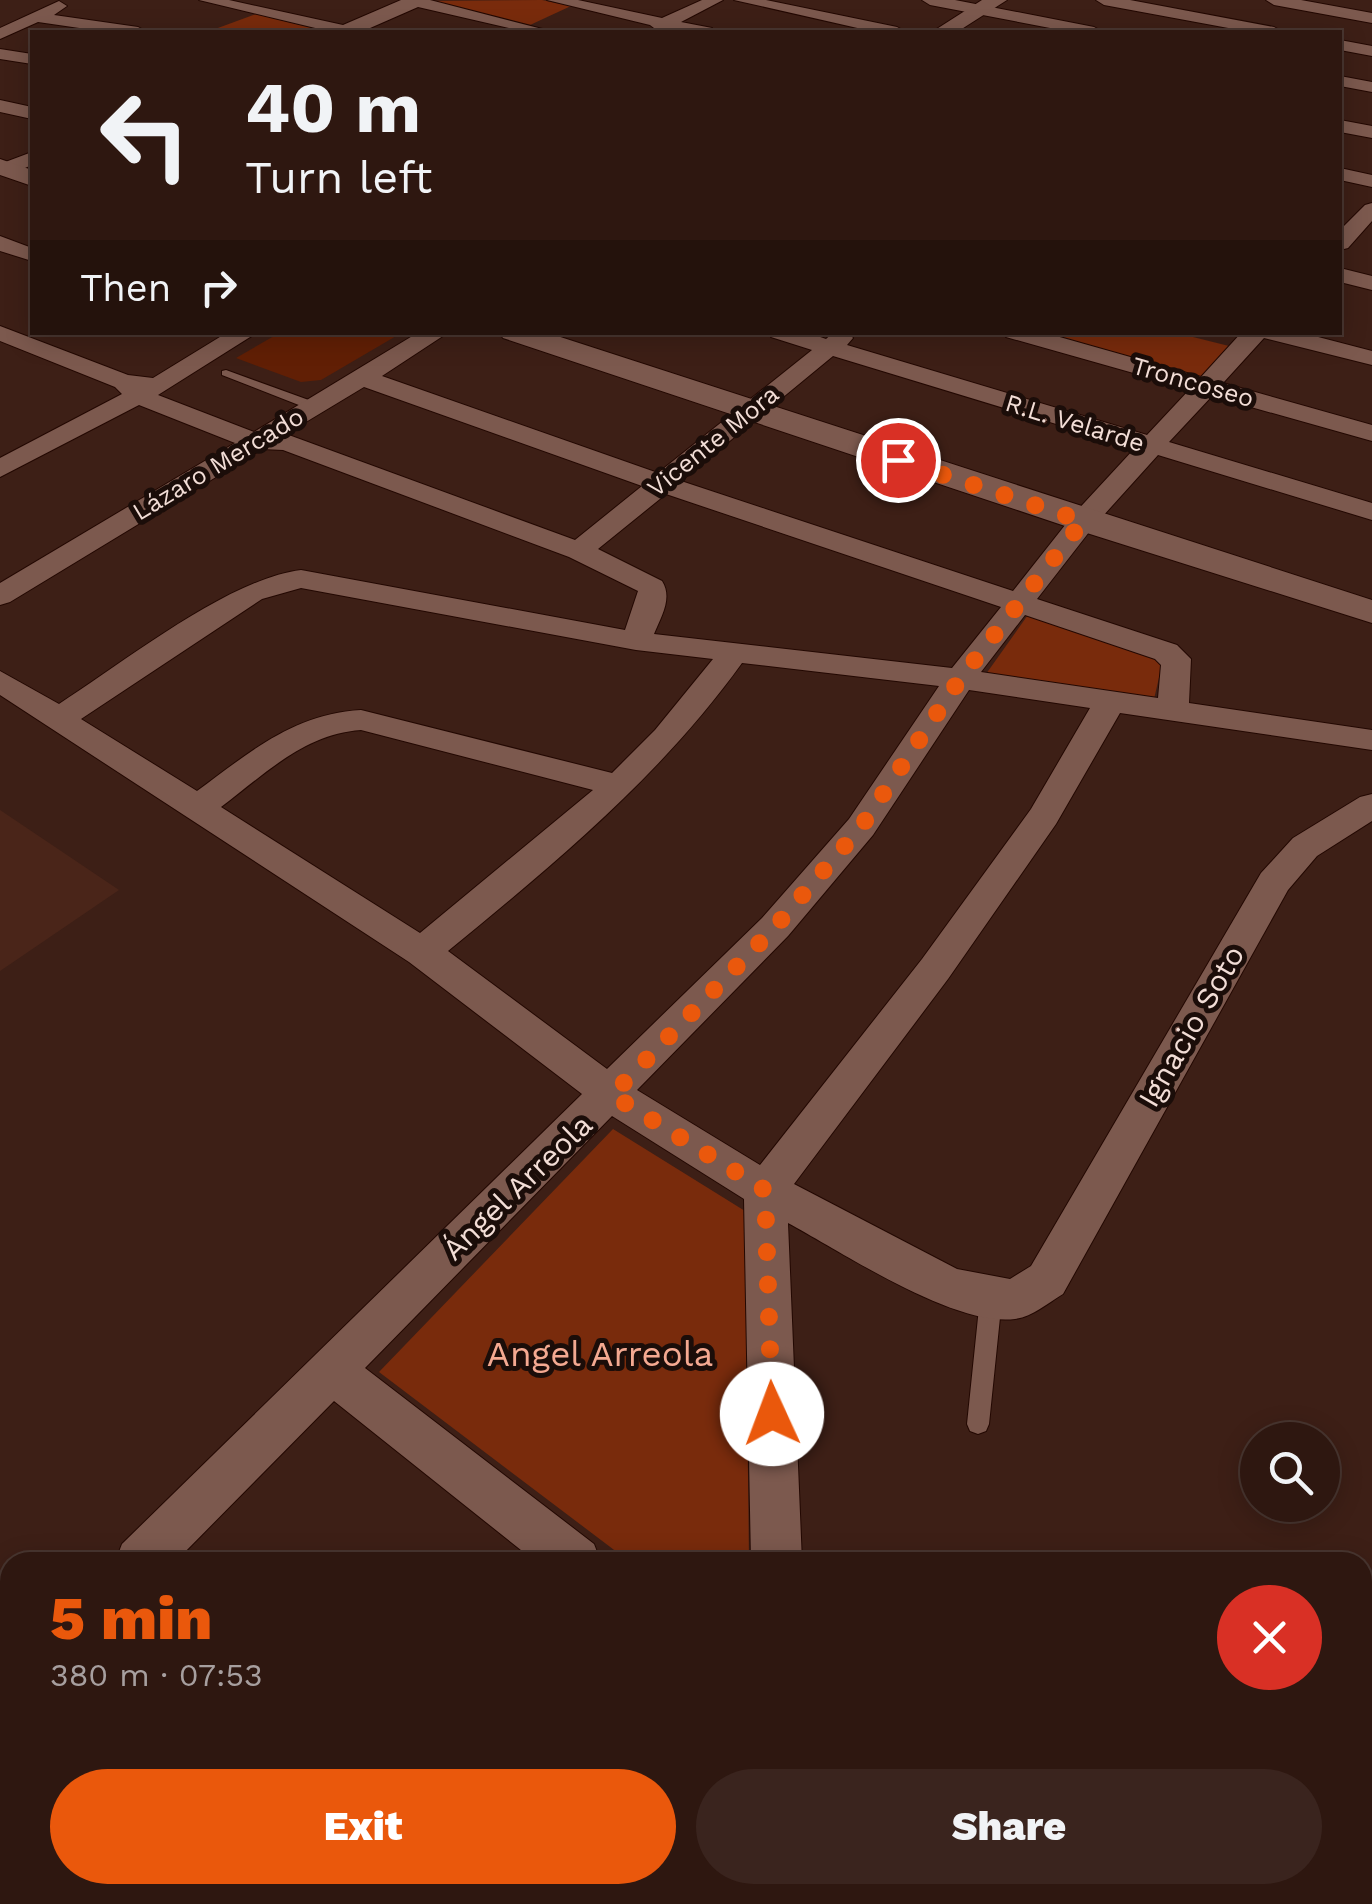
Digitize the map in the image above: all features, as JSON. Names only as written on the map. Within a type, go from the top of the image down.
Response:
[{"type":"street","points":[[0,34],[70,0]]},
{"type":"street","points":[[206,0],[337,30]]},
{"type":"street","points":[[555,0],[697,30]]},
{"type":"street","points":[[649,30],[714,0]]},
{"type":"street","points":[[742,0],[888,30]]},
{"type":"street","points":[[930,0],[989,5],[1086,30]]},
{"type":"street","points":[[1104,0],[1244,30],[1280,0],[1372,18]]},
{"type":"street","points":[[350,30],[415,1],[537,30]]},
{"type":"street","points":[[946,30],[989,5]]},
{"type":"street","points":[[36,17],[124,30]]},
{"type":"street","points":[[1342,45],[1372,50]]},
{"type":"street","points":[[0,54],[30,59]]},
{"type":"street","points":[[1342,81],[1372,87]]},
{"type":"street","points":[[0,106],[30,112]]},
{"type":"street","points":[[1342,126],[1372,132]]},
{"type":"street","points":[[3,168],[30,159]]},
{"type":"street","points":[[3,168],[30,177]]},
{"type":"street","points":[[1342,174],[1372,181]]},
{"type":"street","points":[[1342,241],[1361,217]]},
{"type":"street","points":[[0,244],[30,254]]},
{"type":"street","points":[[1342,276],[1372,283]]},
{"type":"street","points":[[0,333],[579,550],[652,587],[653,598],[636,642]]},
{"type":"street","points":[[0,469],[38,452],[140,388],[240,335]]},
{"type":"street","name":"Lázaro Mercado","points":[[0,596],[272,437],[313,406],[432,335]]},
{"type":"street","points":[[523,335],[1083,521],[1372,612]]},
{"type":"street","name":"R.L. Velarde","points":[[801,335],[838,340],[1152,446],[1372,512]]},
{"type":"street","name":"Troncoseo","points":[[1025,335],[1372,433]]},
{"type":"street","name":"Ángel Arreola","points":[[150,1552],[612,1095],[775,927],[861,827],[960,679],[1083,521],[1253,335]]},
{"type":"street","points":[[1281,335],[1372,358]]},
{"type":"street","name":"Vicente Mora","points":[[579,550],[838,340]]},
{"type":"street","points":[[361,376],[1176,659],[1172,712]]},
{"type":"street","points":[[0,438],[38,452]]},
{"type":"street","points":[[60,718],[252,593],[277,582],[301,579],[636,642],[960,679],[1372,740]]},
{"type":"street","points":[[422,952],[618,785],[677,727],[733,653]]},
{"type":"street","points":[[0,681],[422,952],[612,1095],[765,1190],[947,1286],[991,1298]]},
{"type":"street","points":[[777,1552],[765,1190],[935,969],[1044,816],[1110,702]]},
{"type":"street","points":[[200,806],[308,727],[335,719],[361,720],[618,785]]},
{"type":"street","name":"Ignacio Soto","points":[[991,1298],[1016,1299],[1047,1280],[1274,882],[1306,847],[1372,804]]},
{"type":"street","points":[[331,1370],[563,1552]]},
{"type":"lane","points":[[226,373],[313,406]]},
{"type":"lane","points":[[978,1424],[991,1298]]},
{"type":"shaded area","points":[[0,810],[119,890],[0,971]]},
{"type":"green space","points":[[542,0],[571,6],[530,25],[425,1]]},
{"type":"green space","points":[[256,14],[321,30],[212,30]]},
{"type":"green space","points":[[1049,335],[1185,335],[1229,346],[1202,378]]},
{"type":"green space","points":[[1030,612],[1164,656],[1154,699],[986,674]]},
{"type":"green space","name":"Angel Arreola","points":[[613,1129],[745,1211],[749,1552],[617,1552],[379,1372]]},
{"type":"building","points":[[276,335],[398,335],[321,380],[301,382],[236,358]]},
{"type":"route","points":[[772,1414],[765,1190],[612,1095],[775,927],[861,827],[960,679],[1083,521],[898,460]]}]
